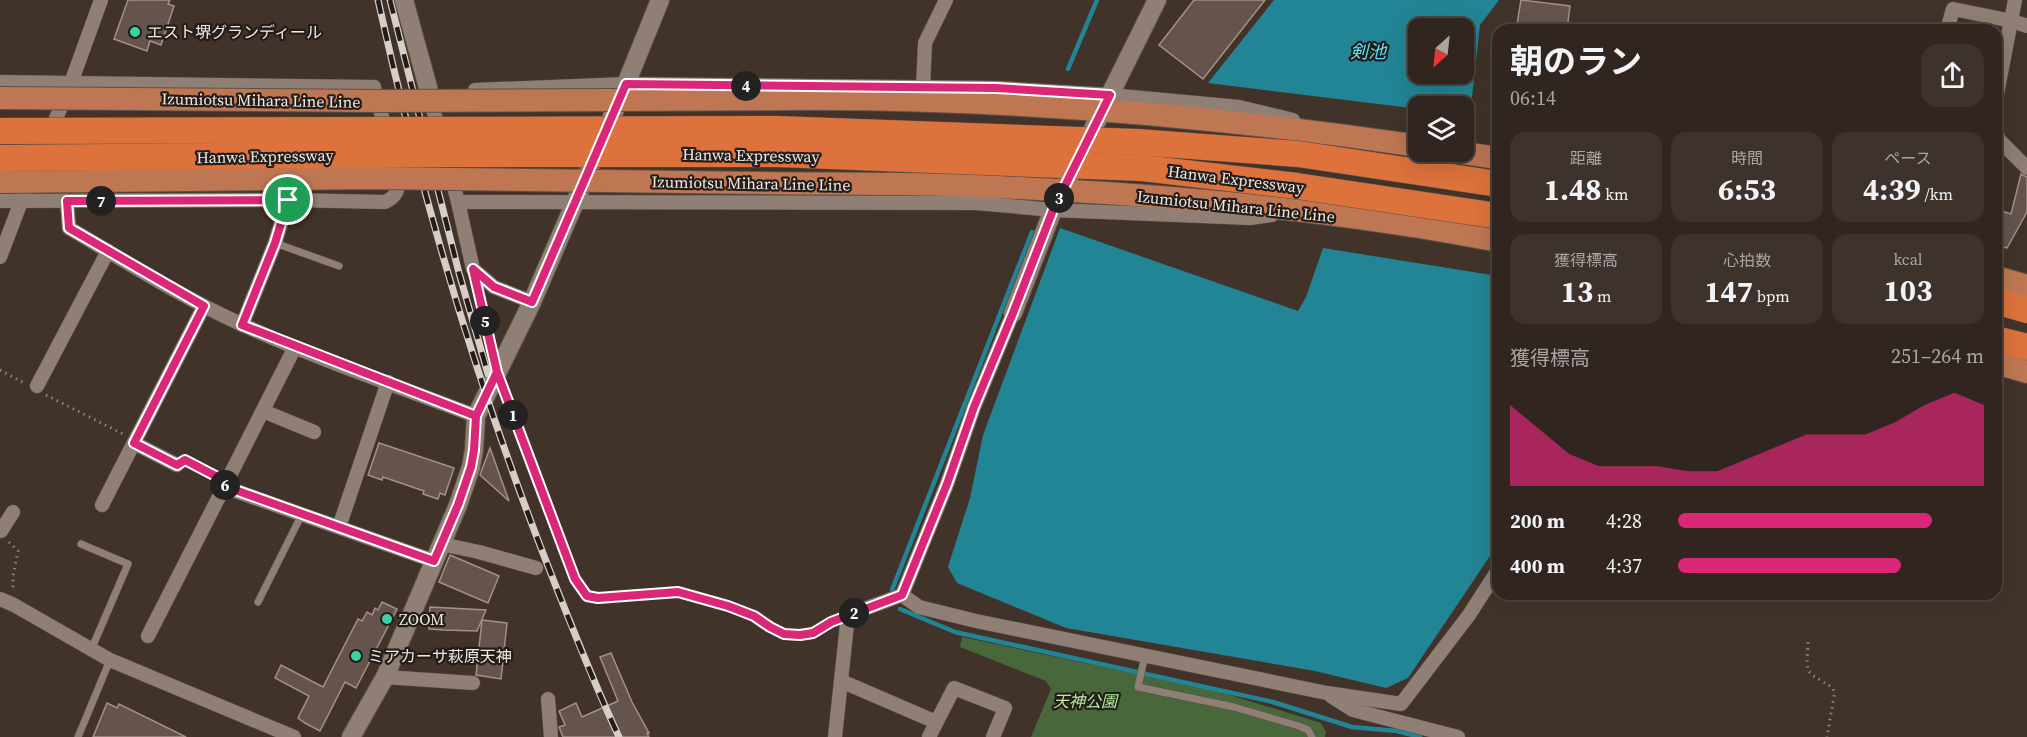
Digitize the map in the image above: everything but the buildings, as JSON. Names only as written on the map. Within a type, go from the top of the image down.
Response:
[{"type":"highway","name":"Hanwa Expressway","points":[[0,131],[822,130],[1137,142],[1298,154],[1492,183]]},
{"type":"highway","name":"Hanwa Expressway","points":[[0,158],[778,154],[1142,168],[1297,186],[1492,215]]},
{"type":"highway","points":[[2002,303],[2027,310]]},
{"type":"highway","points":[[2002,341],[2027,347]]},
{"type":"main road","name":"Izumiotsu Mihara Line Line","points":[[0,98],[369,101],[800,99],[1046,106],[1106,102],[1408,144]]},
{"type":"main road","points":[[1474,154],[1492,157]]},
{"type":"main road","name":"Izumiotsu Mihara Line Line","points":[[0,182],[376,178],[976,186],[1058,200],[1304,211],[1492,240]]},
{"type":"main road","points":[[2002,279],[2027,286]]},
{"type":"main road","points":[[2002,365],[2027,372]]},
{"type":"street","points":[[0,257],[71,83],[101,0]]},
{"type":"street","points":[[404,0],[458,202],[473,269],[494,287],[532,302]]},
{"type":"street","points":[[351,737],[385,677],[438,553],[471,467],[476,416],[532,302],[660,0]]},
{"type":"street","points":[[923,88],[925,43],[946,0]]},
{"type":"street","points":[[835,737],[848,615],[902,595],[947,484],[974,407],[1058,200],[1157,0]]},
{"type":"street","points":[[2002,70],[2015,0]]},
{"type":"street","points":[[1949,24],[1953,9],[2027,26]]},
{"type":"street","points":[[0,82],[374,87],[399,182],[398,191],[393,198],[385,202],[0,201]]},
{"type":"street","points":[[429,91],[626,84],[996,88],[1106,102]]},
{"type":"street","points":[[2002,143],[2027,168]]},
{"type":"street","points":[[242,325],[275,243],[288,200]]},
{"type":"street","points":[[458,202],[976,203],[1058,200]]},
{"type":"street","points":[[67,201],[69,228],[204,306],[295,347],[476,416]]},
{"type":"street","points":[[37,388],[108,251]]},
{"type":"street","points":[[102,505],[204,306]]},
{"type":"street","points":[[148,636],[295,347]]},
{"type":"street","points":[[339,527],[388,382]]},
{"type":"street","points":[[263,411],[314,432]]},
{"type":"street","points":[[135,442],[177,465]]},
{"type":"street","points":[[225,484],[339,527],[438,553],[479,552],[536,568]]},
{"type":"street","points":[[1,530],[13,512]]},
{"type":"street","points":[[902,595],[919,607],[1327,693],[1401,704],[1469,615],[1492,579]]},
{"type":"street","points":[[0,599],[110,660],[294,737]]},
{"type":"street","points":[[385,677],[473,683]]},
{"type":"street","points":[[841,681],[936,722]]},
{"type":"street","points":[[929,737],[954,688],[1005,708],[993,737]]},
{"type":"street","points":[[1327,693],[1353,710],[1458,737]]},
{"type":"street","points":[[548,699],[551,737]]},
{"type":"lane","points":[[275,243],[339,266]]},
{"type":"lane","points":[[258,602],[302,514]]},
{"type":"lane","points":[[81,544],[128,564],[91,650]]},
{"type":"lane","points":[[1145,656],[1138,687],[1234,707],[1277,719],[1308,730],[1312,737]]},
{"type":"lane","points":[[78,737],[110,660]]},
{"type":"path","points":[[473,269],[497,372],[575,579],[587,596],[598,598],[678,592],[754,616],[784,634],[813,633],[848,615]]},
{"type":"path","points":[[0,370],[135,442]]},
{"type":"path","points":[[177,465],[185,460],[225,484]]},
{"type":"path","points":[[1,530],[18,551],[13,576],[14,605]]},
{"type":"path","points":[[1808,642],[1807,667],[1814,678],[1833,688],[1834,696],[1827,737]]},
{"type":"green space","name":"天神公園","points":[[962,637],[1217,691],[1321,723],[1326,732],[1325,737],[1031,737],[1051,689],[1046,681],[960,647]]},
{"type":"water","name":"剣池","points":[[1274,0],[1499,0],[1480,25],[1474,79],[1474,18],[1408,18],[1408,84],[1473,84],[1472,96],[1408,96],[1408,108],[1208,83]]},
{"type":"water","points":[[1060,228],[1298,311],[1306,297],[1323,248],[1492,275],[1492,553],[1408,678],[1386,688],[1315,671],[1066,628],[957,583],[948,567],[970,498],[983,435]]},
{"type":"waterway","points":[[1068,69],[1097,0]]},
{"type":"waterway","points":[[892,590],[1032,232]]},
{"type":"waterway","points":[[900,609],[955,632],[1273,702],[1352,727],[1397,731],[1420,737]]},
{"type":"railway","points":[[378,0],[412,143],[473,354],[546,561],[619,737]]},
{"type":"railway","points":[[390,0],[459,273],[488,374]]},
{"type":"place","name":"エスト堺グランディール","points":[[135,32]]},
{"type":"place","name":"ZOOM","points":[[387,619]]},
{"type":"place","name":"ミアカーサ萩原天神","points":[[356,656]]},
{"type":"route","points":[[288,200],[67,201],[69,228],[204,306],[134,443],[177,465],[185,460],[227,482],[224,486],[434,561],[458,505],[471,467],[476,416],[497,372],[473,269],[494,287],[532,302],[626,84],[996,88],[1110,95],[1053,210],[902,595],[831,622],[813,633],[800,635],[784,634],[754,616],[700,597],[678,592],[598,598],[587,596],[575,579],[497,372],[485,393],[476,416],[242,325],[275,243],[288,200]]}]
